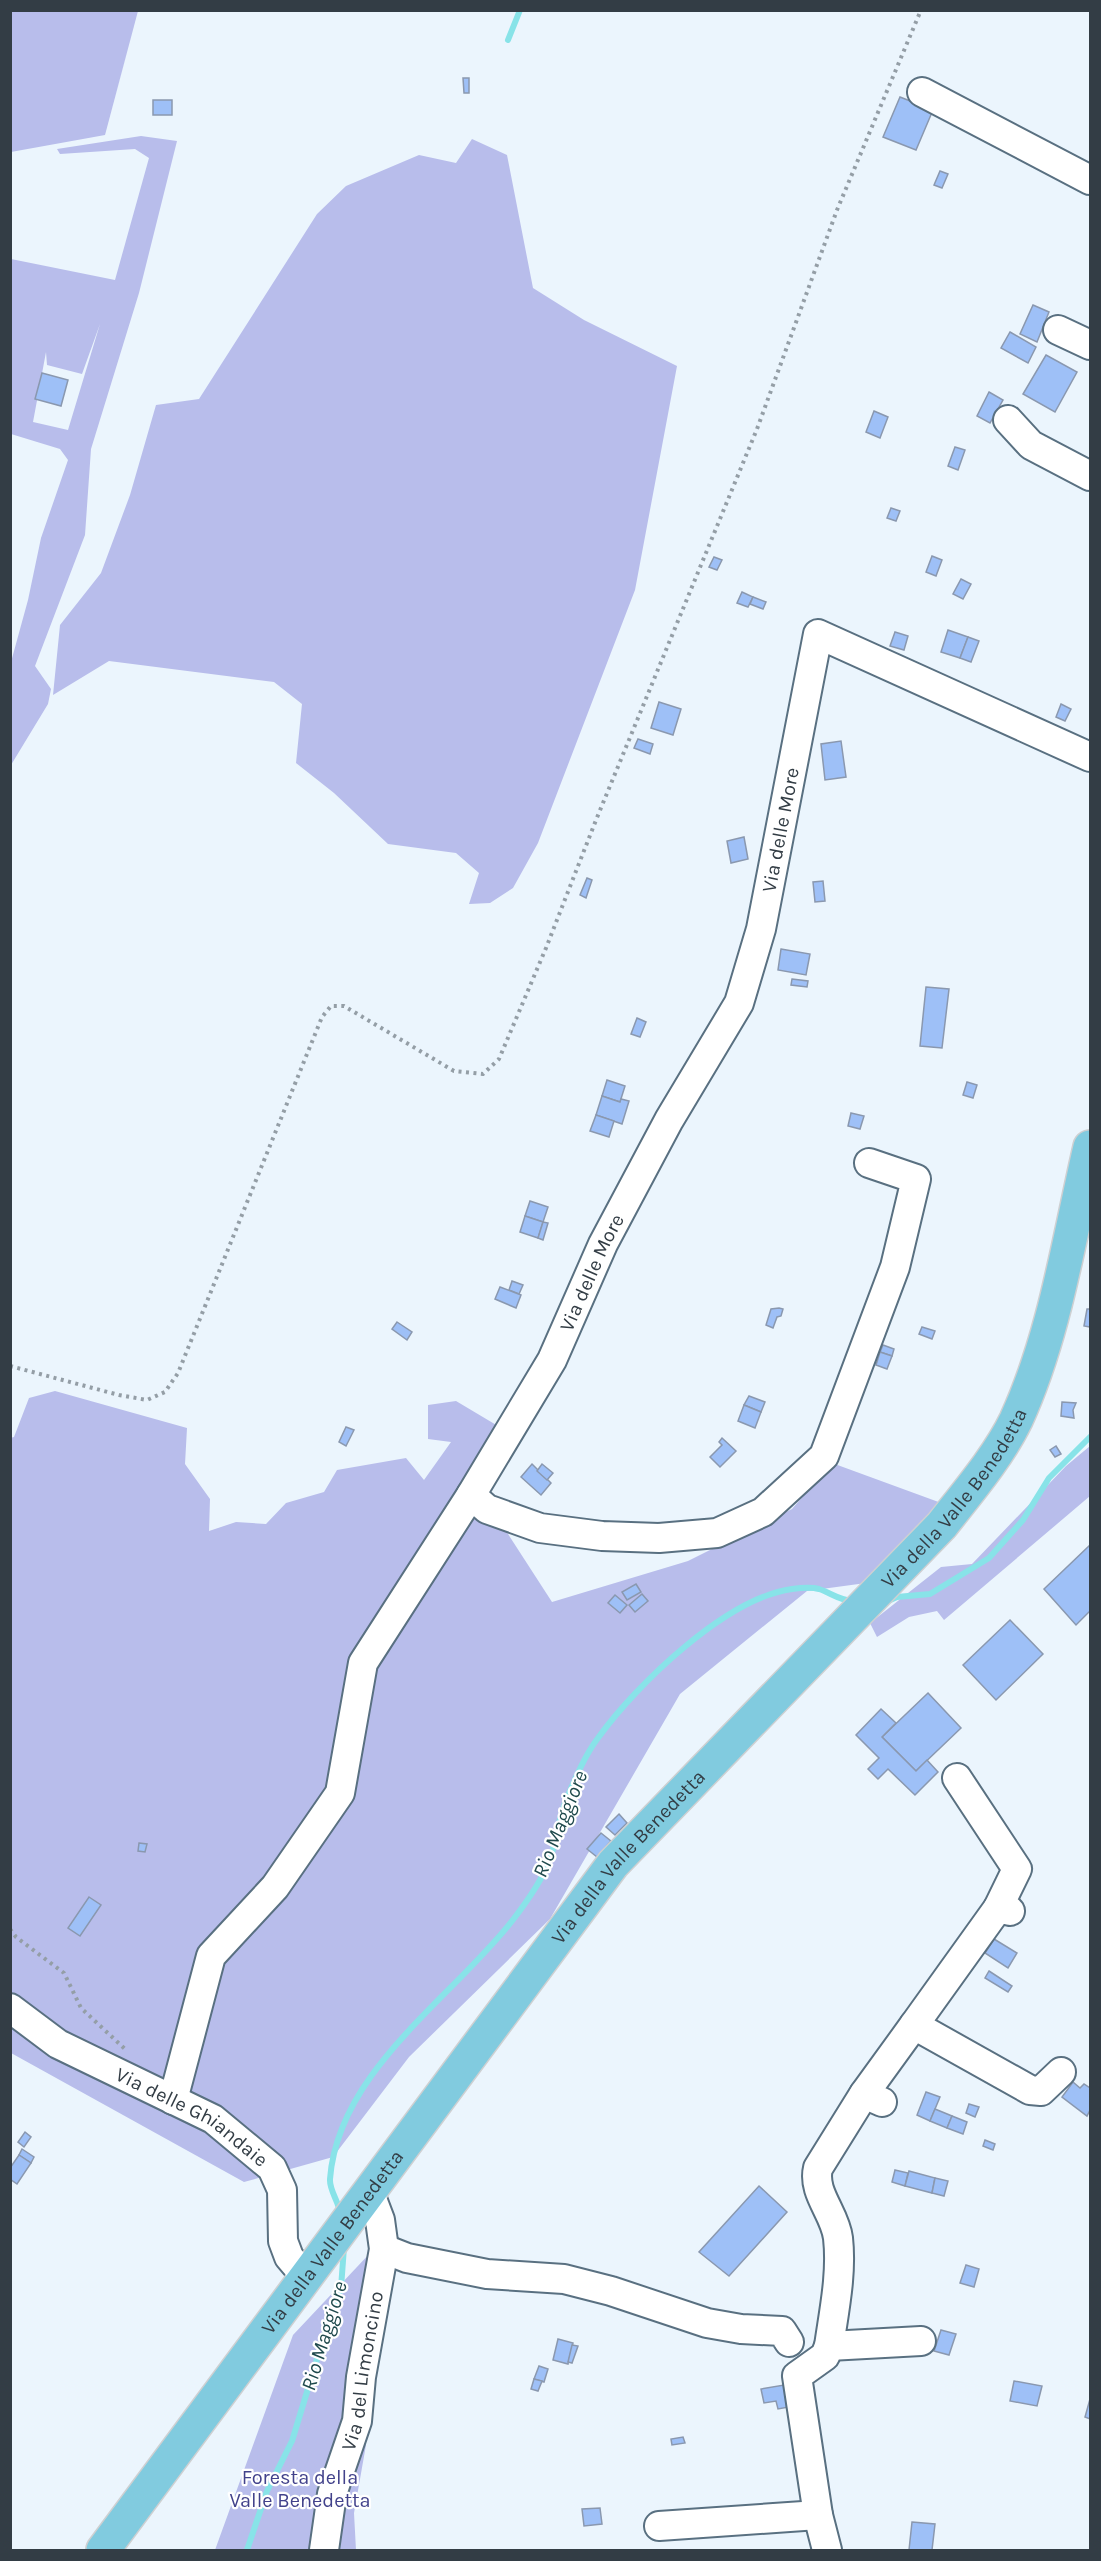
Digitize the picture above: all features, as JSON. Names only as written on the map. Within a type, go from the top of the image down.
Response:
[{"type":"main road","name":"Via della Valle Benedetta","points":[[102,2550],[613,1864],[942,1525],[977,1481],[1015,1422],[1042,1356],[1090,1147]]},
{"type":"street","points":[[922,92],[1090,180]]},
{"type":"street","points":[[1058,330],[1090,345]]},
{"type":"street","points":[[1008,420],[1032,445],[1090,476]]},
{"type":"street","name":"Via delle More","points":[[471,1495],[552,1360],[603,1244],[669,1120],[739,1003],[761,928],[818,634],[1090,757]]},
{"type":"street","points":[[173,2100],[211,1956],[275,1887],[340,1793],[363,1663],[471,1495],[487,1509],[540,1528],[602,1536],[659,1538],[717,1533],[763,1512],[824,1456],[895,1267],[916,1179],[869,1162]]},
{"type":"street","points":[[827,2550],[818,2515],[797,2376],[825,2356],[829,2346],[839,2266],[838,2208],[818,2187],[816,2176],[818,2168],[873,2098],[914,2025],[1004,1910],[1017,1869],[957,1778]]},
{"type":"street","name":"Via delle Ghiandaie","points":[[10,2008],[58,2044],[213,2119],[272,2168],[282,2190],[284,2241],[290,2257],[306,2277]]},
{"type":"street","points":[[914,2025],[1030,2090],[1041,2091],[1061,2072]]},
{"type":"street","name":"Via del Limoncino","points":[[324,2550],[332,2494],[357,2421],[361,2377],[384,2249],[380,2220],[363,2199]]},
{"type":"street","points":[[384,2249],[407,2258],[487,2274],[564,2279],[611,2291],[707,2323],[741,2329],[782,2331],[789,2342]]},
{"type":"street","points":[[829,2346],[921,2341]]},
{"type":"street","points":[[659,2526],[818,2515]]},
{"type":"path","points":[[10,1366],[119,1395],[147,1400],[165,1392],[178,1373],[322,1017],[331,1006],[344,1006],[454,1071],[483,1074],[499,1059],[757,429],[837,210],[921,10]]},
{"type":"path","points":[[10,1929],[16,1937],[64,1972],[81,2008],[130,2054]]},
{"type":"green space","points":[[11,10],[138,11],[105,135],[11,152]]},
{"type":"green space","points":[[141,136],[177,141],[139,293],[91,449],[85,535],[35,666],[51,689],[48,704],[11,765],[11,662],[28,600],[41,538],[68,460],[60,449],[11,434],[11,259],[115,280],[149,158],[135,149],[60,154],[57,149]],"holes":[[[100,324],[68,430],[33,422],[46,352],[47,365],[82,374]]]},
{"type":"green space","points":[[472,139],[507,155],[533,288],[584,320],[677,366],[635,590],[538,843],[513,888],[490,903],[469,904],[479,873],[456,853],[388,844],[334,793],[296,763],[302,704],[274,682],[109,661],[53,695],[60,625],[101,573],[130,495],[156,405],[199,399],[317,214],[346,186],[419,155],[456,163]]},
{"type":"green space","points":[[55,1391],[187,1428],[185,1464],[210,1499],[209,1531],[236,1522],[266,1524],[286,1503],[324,1492],[337,1470],[406,1458],[424,1480],[451,1442],[428,1439],[428,1405],[456,1401],[503,1429],[477,1486],[552,1602],[688,1561],[792,1509],[832,1463],[944,1504],[866,1583],[807,1591],[680,1694],[550,1919],[409,2057],[333,2157],[244,2182],[11,2053],[10,1438],[14,1437],[29,1398]]},
{"type":"green space","points":[[1090,1446],[1090,1496],[944,1620],[937,1611],[909,1617],[877,1637],[870,1623],[941,1567],[972,1564],[1066,1466]]},
{"type":"green space","name":"Foresta della Valle Benedetta","points":[[372,2251],[351,2393],[366,2445],[354,2513],[356,2550],[215,2550],[293,2335]]},
{"type":"building","points":[[463,78],[469,78],[469,93],[464,93]]},
{"type":"building","points":[[900,97],[933,110],[916,150],[883,137]]},
{"type":"building","points":[[153,100],[172,100],[172,115],[153,115]]},
{"type":"building","points":[[940,171],[948,174],[942,188],[934,185]]},
{"type":"building","points":[[1033,305],[1049,312],[1037,342],[1020,334]]},
{"type":"building","points":[[1010,332],[1036,347],[1028,363],[1001,348]]},
{"type":"building","points":[[1046,355],[1077,372],[1055,412],[1023,394]]},
{"type":"building","points":[[42,373],[68,380],[61,406],[35,399]]},
{"type":"building","points":[[989,392],[1003,400],[990,423],[977,416]]},
{"type":"building","points":[[874,411],[888,417],[880,438],[866,432]]},
{"type":"building","points":[[955,447],[965,450],[958,470],[948,466]]},
{"type":"building","points":[[891,508],[900,511],[896,521],[887,518]]},
{"type":"building","points":[[932,556],[942,560],[936,576],[926,572]]},
{"type":"building","points":[[714,557],[722,560],[717,570],[709,567]]},
{"type":"building","points":[[961,579],[971,584],[963,599],[953,594]]},
{"type":"building","points":[[742,592],[753,597],[748,607],[737,603]]},
{"type":"building","points":[[753,597],[766,602],[763,609],[750,604]]},
{"type":"building","points":[[948,630],[968,637],[960,658],[941,652]]},
{"type":"building","points":[[895,632],[908,636],[904,650],[890,646]]},
{"type":"building","points":[[968,637],[979,641],[971,662],[960,658]]},
{"type":"building","points":[[659,702],[681,709],[673,735],[651,728]]},
{"type":"building","points":[[1061,704],[1071,709],[1065,721],[1056,717]]},
{"type":"building","points":[[638,739],[653,744],[650,754],[634,748]]},
{"type":"building","points":[[841,741],[846,777],[825,780],[821,744]]},
{"type":"building","points":[[744,837],[748,859],[731,863],[727,841]]},
{"type":"building","points":[[587,878],[592,880],[586,898],[580,895]]},
{"type":"building","points":[[823,881],[825,901],[815,902],[813,882]]},
{"type":"building","points":[[781,949],[810,954],[806,975],[778,970]]},
{"type":"building","points":[[792,979],[808,981],[807,987],[791,985]]},
{"type":"building","points":[[926,987],[949,989],[942,1048],[920,1046]]},
{"type":"building","points":[[637,1018],[646,1022],[640,1037],[631,1034]]},
{"type":"building","points":[[607,1080],[625,1086],[620,1102],[602,1096]]},
{"type":"building","points":[[967,1082],[977,1085],[973,1098],[963,1095]]},
{"type":"building","points":[[602,1096],[620,1102],[621,1099],[629,1101],[622,1124],[596,1115]]},
{"type":"building","points":[[851,1113],[864,1116],[860,1129],[848,1126]]},
{"type":"building","points":[[596,1115],[614,1121],[609,1137],[590,1131]]},
{"type":"building","points":[[530,1201],[548,1207],[543,1222],[525,1216]]},
{"type":"building","points":[[525,1216],[543,1222],[538,1238],[520,1232]]},
{"type":"building","points":[[543,1222],[548,1223],[543,1240],[538,1238]]},
{"type":"building","points":[[512,1281],[523,1285],[519,1294],[509,1290]]},
{"type":"building","points":[[500,1287],[521,1295],[516,1308],[495,1299]]},
{"type":"building","points":[[771,1309],[783,1309],[781,1316],[777,1317],[773,1328],[766,1325]]},
{"type":"building","points":[[1087,1309],[1090,1309],[1090,1327],[1084,1326]]},
{"type":"building","points":[[397,1322],[412,1332],[407,1340],[392,1329]]},
{"type":"building","points":[[922,1327],[935,1331],[932,1339],[919,1334]]},
{"type":"building","points":[[883,1345],[894,1349],[892,1356],[880,1352]]},
{"type":"building","points":[[880,1352],[892,1356],[887,1369],[876,1365]]},
{"type":"building","points":[[749,1396],[765,1402],[761,1412],[744,1405]]},
{"type":"building","points":[[1062,1402],[1076,1403],[1073,1410],[1074,1418],[1061,1416]]},
{"type":"building","points":[[744,1405],[761,1412],[755,1428],[738,1421]]},
{"type":"building","points":[[346,1427],[354,1430],[346,1446],[339,1442]]},
{"type":"building","points":[[722,1438],[736,1451],[720,1467],[710,1457],[722,1445],[719,1442]]},
{"type":"building","points":[[1056,1446],[1061,1454],[1055,1457],[1050,1450]]},
{"type":"building","points":[[532,1464],[551,1483],[541,1495],[521,1477]]},
{"type":"building","points":[[542,1464],[553,1473],[547,1480],[537,1471]]},
{"type":"building","points":[[1090,1545],[1090,1611],[1076,1625],[1044,1589]]},
{"type":"building","points":[[636,1584],[641,1592],[627,1600],[622,1592]]},
{"type":"building","points":[[642,1594],[648,1601],[635,1612],[629,1605]]},
{"type":"building","points":[[615,1595],[627,1605],[620,1613],[608,1603]]},
{"type":"building","points":[[1010,1620],[1043,1654],[996,1700],[963,1665]]},
{"type":"building","points":[[928,1693],[961,1728],[916,1771],[882,1737]]},
{"type":"building","points":[[881,1709],[896,1723],[882,1737],[916,1771],[927,1760],[938,1772],[915,1795],[888,1769],[878,1779],[868,1769],[879,1758],[856,1735]]},
{"type":"building","points":[[619,1814],[627,1823],[615,1835],[606,1827]]},
{"type":"building","points":[[601,1833],[611,1841],[597,1857],[587,1849]]},
{"type":"building","points":[[139,1843],[147,1844],[145,1852],[138,1851]]},
{"type":"building","points":[[89,1897],[101,1905],[80,1936],[68,1928]]},
{"type":"building","points":[[994,1939],[1017,1953],[1008,1968],[985,1953]]},
{"type":"building","points":[[989,1971],[1012,1986],[1008,1992],[985,1978]]},
{"type":"building","points":[[1073,2082],[1080,2088],[1084,2084],[1090,2088],[1090,2110],[1087,2116],[1062,2097]]},
{"type":"building","points":[[926,2092],[940,2097],[930,2121],[917,2115]]},
{"type":"building","points":[[969,2104],[979,2107],[975,2117],[966,2113]]},
{"type":"building","points":[[935,2109],[952,2116],[947,2128],[930,2121]]},
{"type":"building","points":[[952,2116],[967,2122],[963,2134],[947,2128]]},
{"type":"building","points":[[25,2132],[31,2137],[24,2147],[18,2142]]},
{"type":"building","points":[[985,2140],[995,2144],[993,2150],[983,2146]]},
{"type":"building","points":[[22,2149],[34,2157],[31,2163],[19,2155]]},
{"type":"building","points":[[19,2155],[31,2163],[17,2184],[10,2179],[10,2168]]},
{"type":"building","points":[[895,2170],[908,2173],[905,2186],[892,2182]]},
{"type":"building","points":[[909,2171],[935,2178],[932,2193],[905,2186]]},
{"type":"building","points":[[935,2178],[948,2181],[944,2196],[932,2193]]},
{"type":"building","points":[[759,2186],[787,2212],[729,2276],[699,2252]]},
{"type":"building","points":[[966,2265],[979,2269],[974,2287],[960,2283]]},
{"type":"building","points":[[941,2330],[956,2334],[949,2355],[934,2351]]},
{"type":"building","points":[[558,2339],[573,2343],[568,2364],[553,2360]]},
{"type":"building","points":[[572,2345],[578,2346],[572,2363],[568,2362]]},
{"type":"building","points":[[539,2366],[548,2369],[544,2382],[534,2379]]},
{"type":"building","points":[[534,2379],[542,2381],[538,2391],[531,2389]]},
{"type":"building","points":[[1014,2381],[1042,2386],[1037,2406],[1010,2401]]},
{"type":"building","points":[[784,2385],[789,2407],[778,2409],[776,2401],[764,2403],[761,2389]]},
{"type":"building","points":[[1090,2399],[1090,2419],[1085,2417]]},
{"type":"building","points":[[683,2437],[685,2443],[672,2445],[671,2439]]},
{"type":"building","points":[[600,2508],[602,2524],[584,2526],[582,2509]]},
{"type":"building","points":[[912,2522],[935,2524],[932,2550],[909,2550]]},
{"type":"waterway","points":[[508,40],[520,10]]},
{"type":"waterway","name":"Rio Maggiore","points":[[888,1601],[897,1597],[930,1594],[989,1558],[1023,1520],[1049,1478],[1090,1437]]},
{"type":"waterway","name":"Rio Maggiore","points":[[340,2213],[330,2179],[338,2140],[353,2105],[375,2071],[401,2040],[487,1950],[528,1899],[550,1859],[564,1806],[581,1767],[593,1745],[615,1717],[635,1694],[684,1647],[739,1609],[766,1596],[802,1588],[819,1589],[852,1601]]},
{"type":"waterway","name":"Rio Maggiore","points":[[247,2550],[267,2491],[292,2441],[341,2288],[344,2247]]}]
